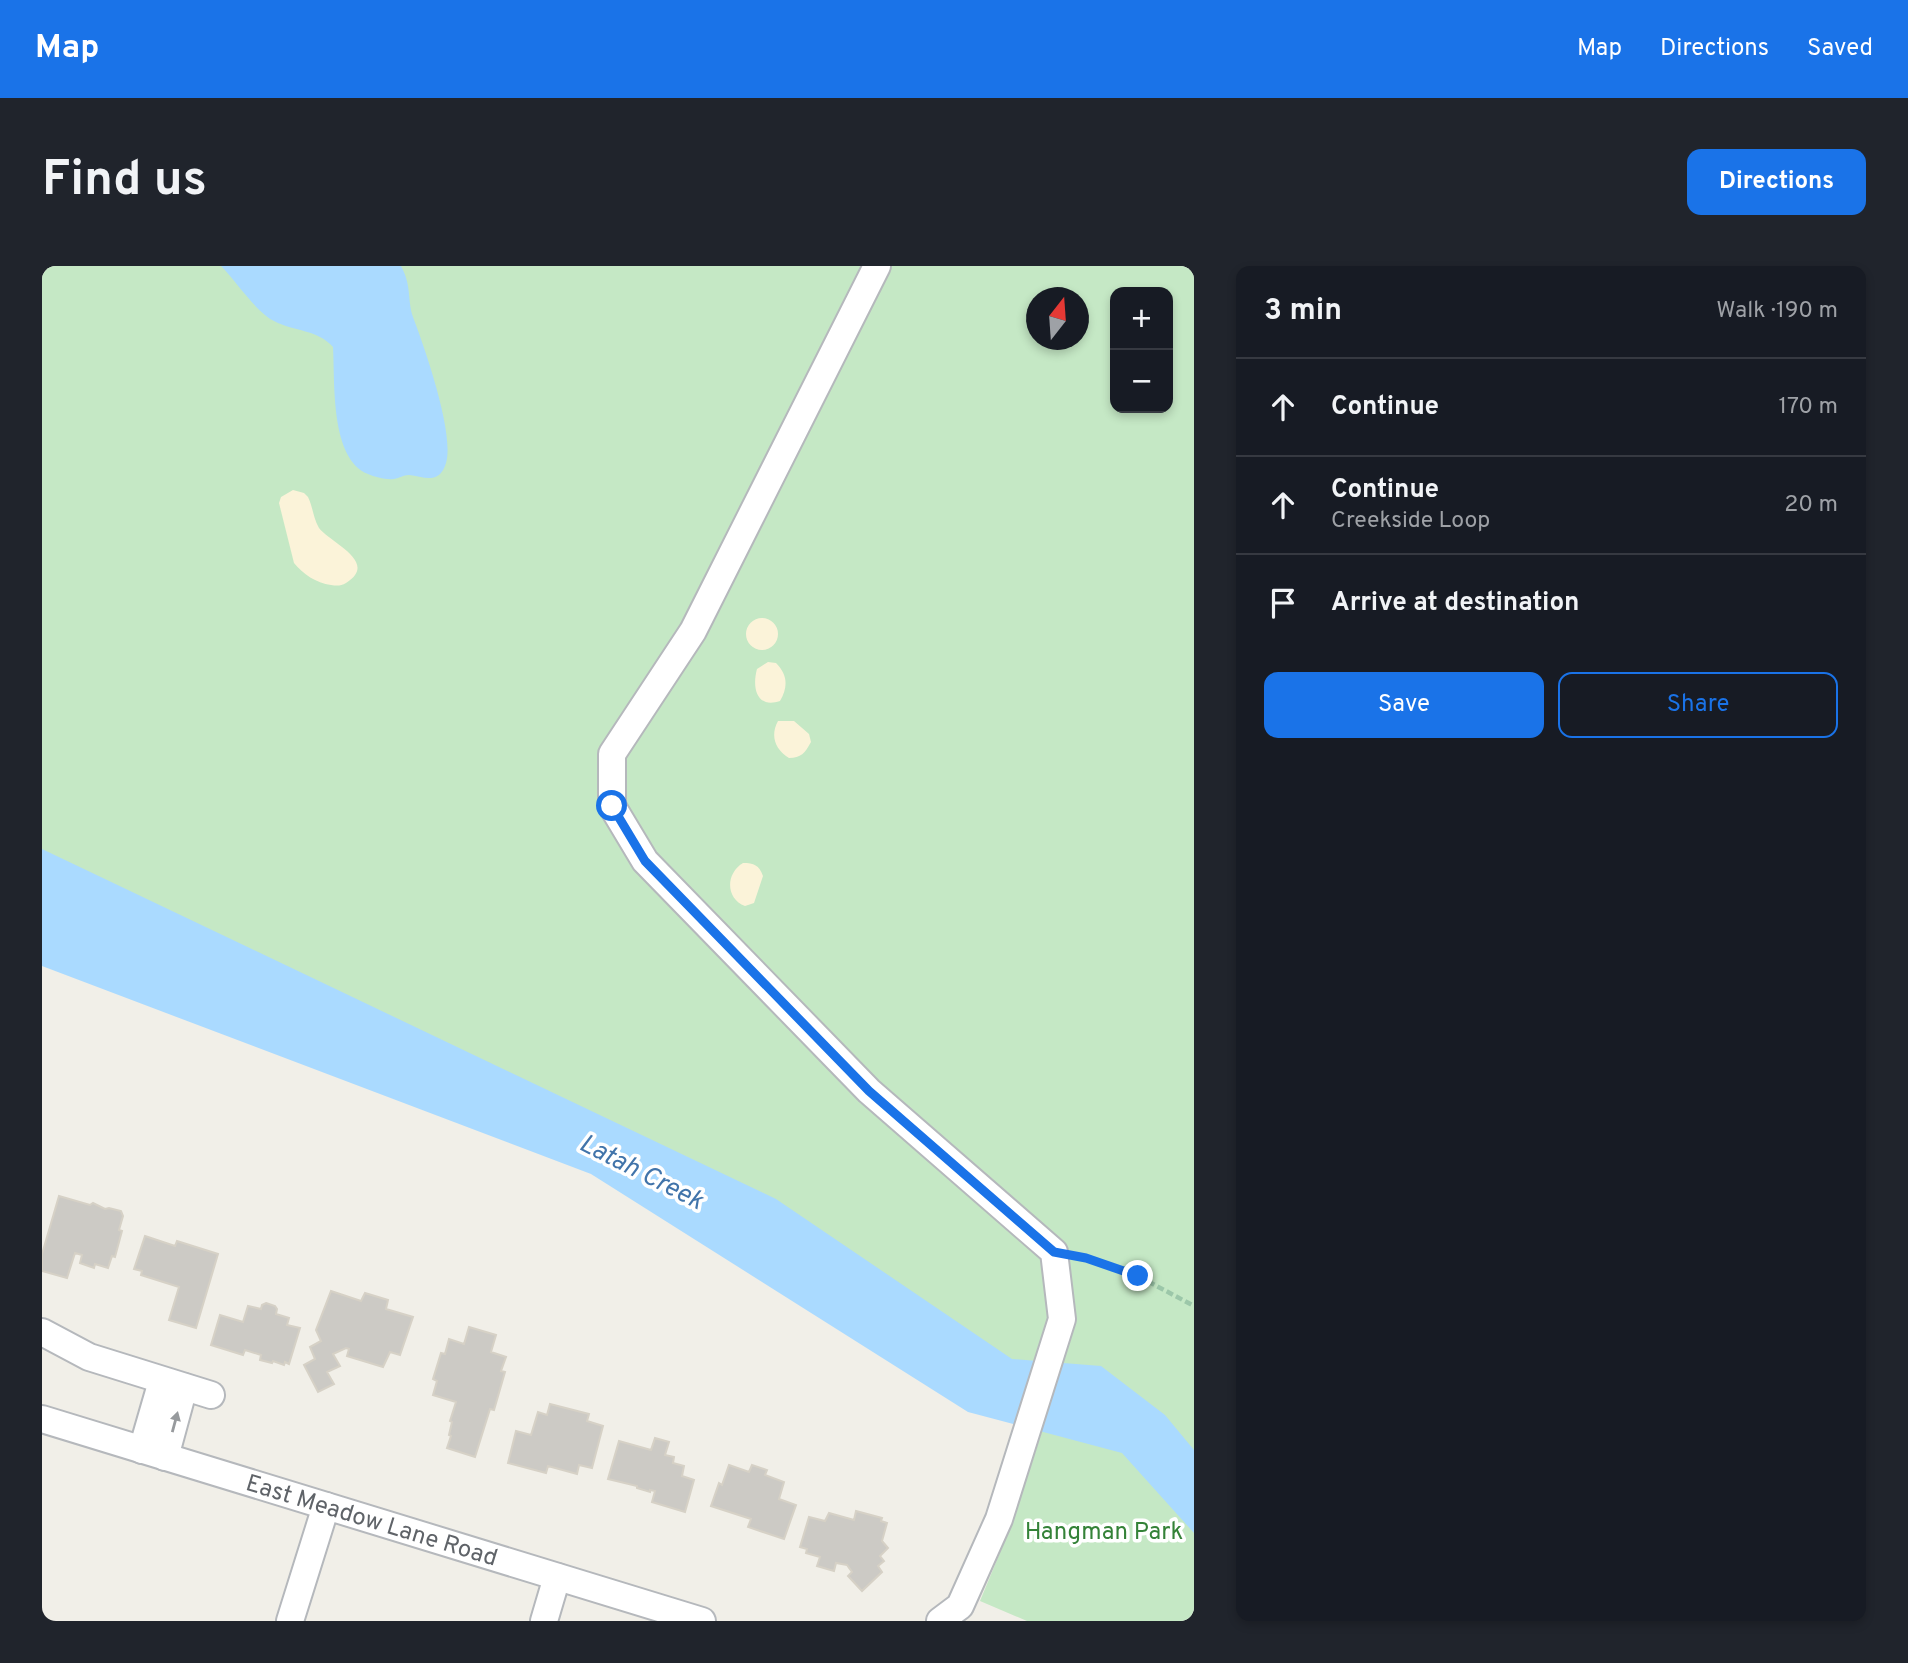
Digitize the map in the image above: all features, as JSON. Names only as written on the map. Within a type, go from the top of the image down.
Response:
[{"type":"street","points":[[877,266],[693,631],[612,754],[612,806],[645,861],[869,1091],[1054,1252],[1062,1319],[999,1518],[960,1606],[940,1621]]},
{"type":"street","points":[[42,1332],[89,1357],[211,1395]]},
{"type":"street","points":[[154,1454],[173,1384]]},
{"type":"street","name":"East Meadow Lane Road","points":[[42,1419],[701,1621]]},
{"type":"street","points":[[290,1621],[326,1506]]},
{"type":"street","points":[[544,1621],[557,1577]]},
{"type":"path","points":[[1054,1252],[1086,1258],[1138,1276],[1194,1307]]},
{"type":"green space","name":"Hangman Park","points":[[42,266],[1194,266],[1194,1621],[1027,1621],[980,1601],[1013,1521],[1049,1409],[770,1238],[42,919]]},
{"type":"sand","points":[[293,490],[308,497],[319,528],[355,560],[358,568],[346,583],[337,586],[325,584],[306,574],[294,563],[279,503],[281,497]]},
{"type":"sand","points":[[762,618],[774,622],[778,634],[774,646],[762,650],[750,646],[746,634],[750,622]]},
{"type":"sand","points":[[768,662],[776,663],[786,681],[780,701],[772,703],[761,699],[755,683],[757,669]]},
{"type":"sand","points":[[778,721],[794,721],[809,734],[811,742],[802,754],[789,758],[780,751],[774,737]]},
{"type":"sand","points":[[743,863],[756,865],[763,876],[754,903],[745,906],[734,898],[730,886],[733,873]]},
{"type":"water","points":[[221,266],[401,266],[407,280],[413,317],[431,370],[447,435],[448,453],[442,472],[430,478],[405,475],[388,479],[368,474],[356,466],[347,453],[337,418],[333,347],[320,337],[282,325],[267,317]]},
{"type":"water","name":"Latah Creek","points":[[42,849],[776,1199],[1012,1359],[1101,1366],[1165,1415],[1194,1450],[1194,1533],[1122,1453],[968,1412],[591,1174],[42,966]]},
{"type":"building","points":[[59,1196],[121,1211],[123,1216],[119,1230],[122,1231],[115,1257],[112,1256],[108,1268],[95,1264],[94,1268],[80,1263],[82,1255],[75,1253],[67,1278],[42,1271],[42,1254]]},
{"type":"building","points":[[145,1236],[175,1246],[177,1241],[218,1254],[196,1328],[169,1320],[179,1287],[141,1275],[142,1271],[134,1269]]},
{"type":"building","points":[[331,1291],[361,1301],[365,1293],[388,1300],[386,1309],[413,1317],[400,1355],[390,1352],[383,1367],[347,1356],[349,1349],[346,1348],[333,1354],[340,1366],[327,1372],[334,1384],[318,1392],[304,1365],[315,1359],[310,1347],[321,1341],[316,1330]]},
{"type":"building","points":[[266,1303],[275,1306],[276,1314],[289,1318],[287,1325],[300,1328],[289,1364],[260,1360],[261,1355],[245,1350],[243,1355],[211,1345],[220,1315],[243,1322],[248,1306],[261,1309]]},
{"type":"building","points":[[469,1327],[496,1335],[491,1352],[506,1357],[501,1371],[505,1372],[494,1410],[490,1409],[475,1457],[447,1448],[451,1436],[450,1421],[456,1402],[433,1395],[437,1381],[433,1379],[441,1353],[445,1354],[449,1339],[464,1344]]},
{"type":"building","points":[[550,1404],[589,1414],[587,1421],[603,1426],[592,1468],[579,1465],[577,1474],[548,1466],[546,1473],[508,1463],[516,1431],[531,1435],[538,1412],[547,1415]]},
{"type":"building","points":[[655,1438],[669,1442],[665,1455],[674,1457],[673,1463],[684,1466],[682,1476],[694,1480],[685,1512],[652,1502],[655,1491],[650,1492],[608,1479],[619,1441],[651,1450]]},
{"type":"building","points":[[729,1465],[749,1472],[752,1465],[767,1470],[765,1475],[784,1482],[779,1499],[796,1505],[784,1539],[748,1527],[751,1519],[711,1506]]},
{"type":"building","points":[[856,1511],[882,1518],[881,1521],[887,1523],[882,1541],[888,1548],[880,1556],[884,1561],[878,1566],[882,1572],[862,1591],[848,1576],[852,1572],[847,1565],[836,1563],[834,1571],[817,1566],[820,1557],[806,1553],[807,1549],[800,1547],[809,1517],[825,1521],[829,1513],[854,1520]]},
{"type":"route","points":[[612,806],[645,861],[869,1091],[1054,1252],[1086,1258],[1138,1276]]}]
